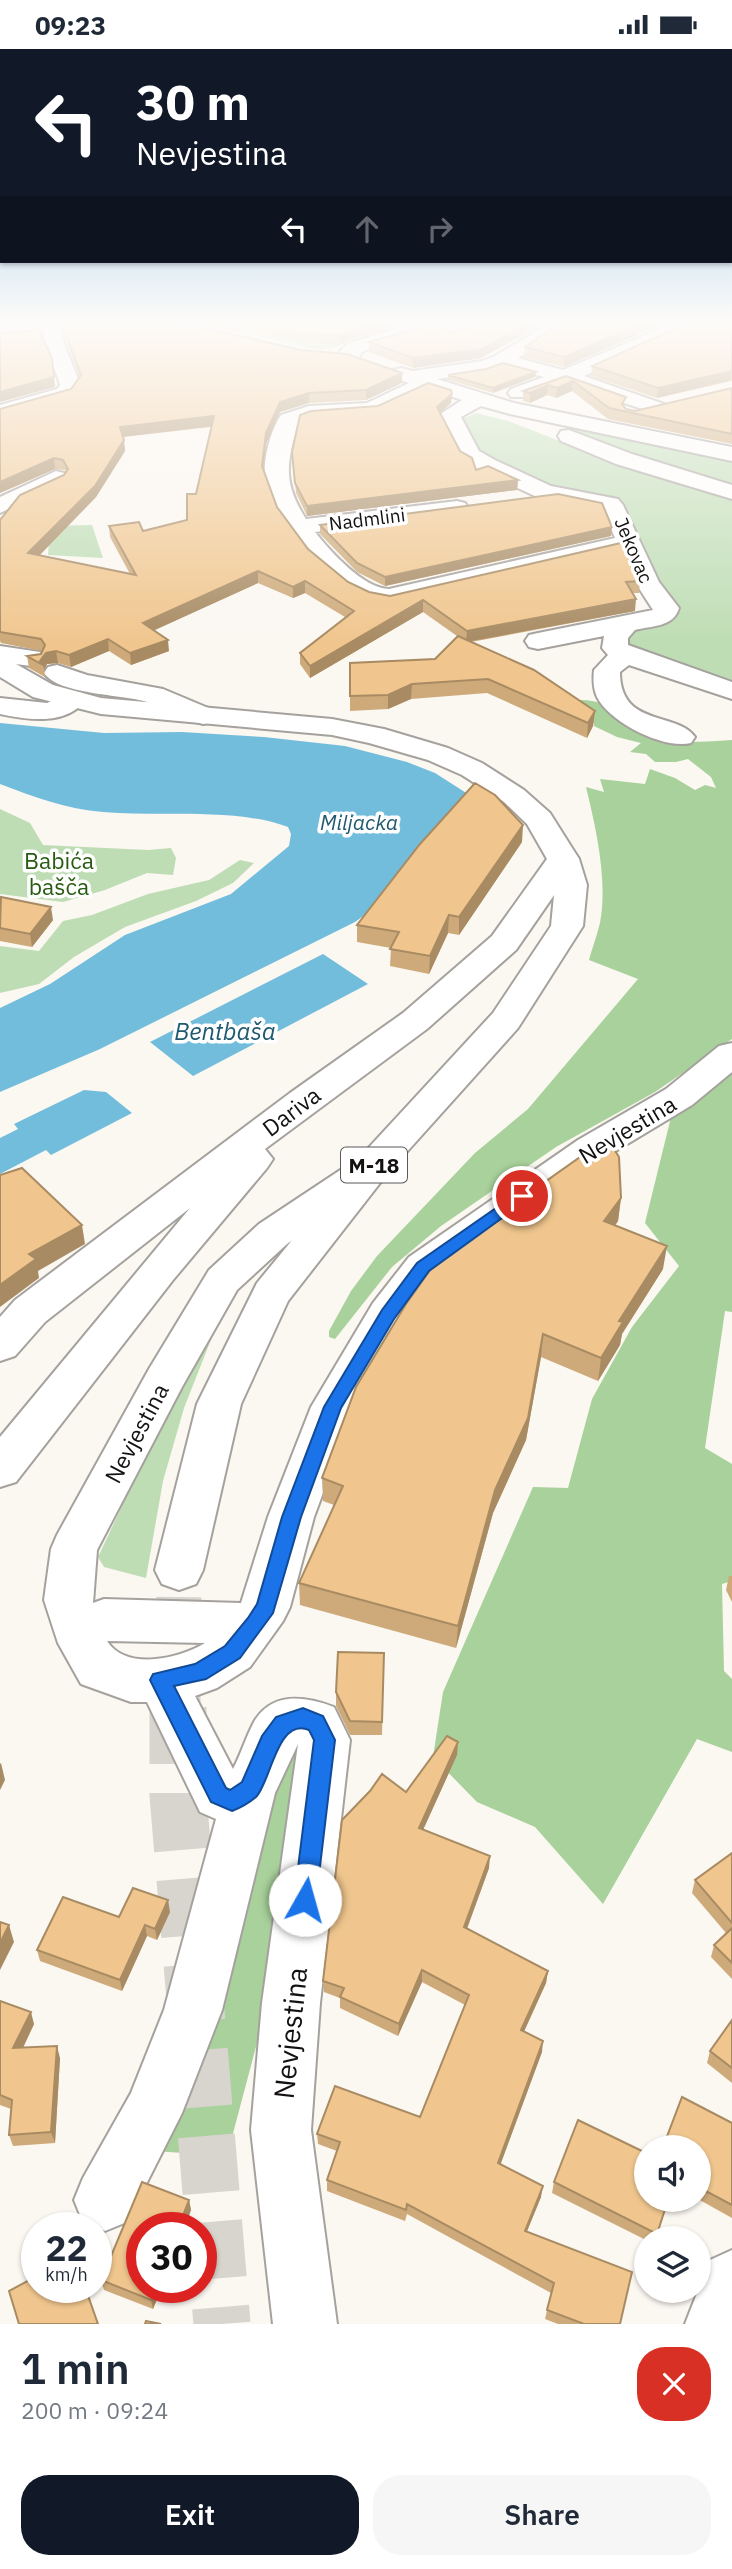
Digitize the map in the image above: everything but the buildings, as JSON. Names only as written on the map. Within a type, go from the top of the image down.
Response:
[{"type":"street","points":[[285,430],[275,474],[278,488],[299,527],[335,568],[374,596],[389,597],[630,542]]},
{"type":"street","name":"Jekovac","points":[[457,430],[470,455],[534,487],[610,504],[617,509],[655,598],[666,608],[665,613],[659,617],[538,641]]},
{"type":"street","points":[[557,430],[624,459],[732,492]]},
{"type":"street","points":[[623,430],[732,454]]},
{"type":"street","points":[[0,506],[55,478]]},
{"type":"street","points":[[518,501],[559,494]]},
{"type":"street","name":"Nadmlini","points":[[299,527],[474,506]]},
{"type":"street","points":[[625,625],[615,638],[615,648],[625,655],[732,691]]},
{"type":"street","points":[[0,654],[31,658]]},
{"type":"street","points":[[625,655],[607,670],[605,684],[613,703],[632,719],[681,737]]},
{"type":"street","name":"M-18","points":[[0,666],[43,691],[101,706],[332,727],[374,735],[439,754],[472,769],[514,796],[539,819],[564,859],[570,885],[567,926],[506,1020],[374,1165],[271,1294],[219,1404],[179,1570]]},
{"type":"street","points":[[57,673],[81,683],[153,695],[203,716]]},
{"type":"street","points":[[0,706],[32,712],[46,711],[61,708],[72,699]]},
{"type":"street","name":"Dariva","points":[[0,1345],[30,1311],[303,1101],[415,1021],[505,943],[564,859]]},
{"type":"street","name":"Nevjestina","points":[[374,1165],[273,1234],[223,1280],[164,1381],[74,1549],[68,1600],[82,1643],[98,1669],[131,1680],[161,1680],[199,1673],[233,1652],[266,1607],[291,1517],[333,1407],[388,1314],[423,1267],[591,1149],[679,1097],[732,1054]]},
{"type":"street","points":[[0,1469],[159,1270],[303,1101]]},
{"type":"street","points":[[104,1620],[255,1624]]},
{"type":"street","points":[[161,1680],[219,1795],[232,1801],[250,1789]]},
{"type":"street","name":"Nevjestina","points":[[105,2200],[152,2113],[194,2010],[250,1789],[270,1742],[283,1724],[303,1718],[316,1723],[324,1740],[291,2003],[281,2130],[305,2324]]},
{"type":"street","points":[[717,2324],[732,2282]]},
{"type":"green space","points":[[465,430],[532,430],[609,460],[732,499],[732,686],[628,647],[627,638],[635,628],[671,619],[628,532],[557,491],[476,450]]},
{"type":"green space","points":[[600,430],[732,460],[732,487],[617,452],[570,432]]},
{"type":"green space","points":[[92,525],[103,558],[48,555],[50,526]]},
{"type":"green space","points":[[580,700],[618,709],[684,741],[732,740],[732,1039],[655,1092],[556,1147],[441,1226],[392,1267],[335,1339],[329,1337],[329,1331],[351,1291],[377,1256],[475,1153],[528,1109],[638,979],[589,960],[600,923],[603,890],[597,837],[586,787],[604,792],[600,779],[645,784],[650,769],[675,778],[695,790],[705,785],[716,788],[711,777],[688,759],[655,762],[646,754],[630,752],[641,743],[617,737],[594,726],[594,723],[566,703]]},
{"type":"green space","name":"Babića bašča","points":[[0,809],[30,823],[43,845],[148,850],[171,848],[176,858],[173,875],[147,873],[105,890],[63,902],[0,894]]},
{"type":"green space","points":[[240,860],[254,863],[233,883],[196,901],[125,927],[74,957],[39,984],[0,993],[0,946],[39,951],[63,921],[92,915],[148,894],[209,880]]},
{"type":"green space","points":[[732,1065],[732,1312],[725,1311],[705,1448],[732,1464],[732,1581],[722,1584],[724,1671],[732,1679],[732,1752],[697,1739],[603,1904],[535,1827],[477,1802],[433,1757],[443,1692],[533,1487],[568,1488],[592,1399],[632,1327],[679,1266],[645,1223],[674,1105]]},
{"type":"green space","points":[[216,1327],[184,1408],[163,1481],[146,1578],[104,1567],[98,1557],[165,1415]]},
{"type":"green space","points":[[297,1744],[302,1750],[279,1960],[227,2156],[154,2151],[274,1757]]},
{"type":"water","name":"Miljacka","points":[[0,723],[104,733],[182,732],[264,737],[345,746],[407,762],[435,773],[471,796],[373,909],[355,922],[100,1049],[0,1092],[0,1008],[50,984],[125,935],[231,894],[289,846],[291,834],[288,827],[244,817],[126,813],[76,808],[50,802],[0,784]]},
{"type":"water","name":"Bentbaša","points":[[323,954],[368,984],[193,1076],[150,1042]]},
{"type":"water","points":[[84,1090],[106,1092],[132,1113],[51,1155],[46,1150],[0,1174],[0,1138],[18,1129],[14,1124]]},
{"type":"tunnel","points":[[178,1709],[179,1570]]},
{"type":"tunnel","points":[[178,1709],[178,1795],[222,2324]]},
{"type":"route","points":[[305,1900],[324,1740],[316,1723],[303,1718],[283,1724],[270,1742],[250,1789],[232,1801],[219,1795],[161,1680],[199,1673],[233,1652],[255,1624],[266,1607],[291,1517],[333,1407],[388,1314],[423,1267],[522,1196]]}]
